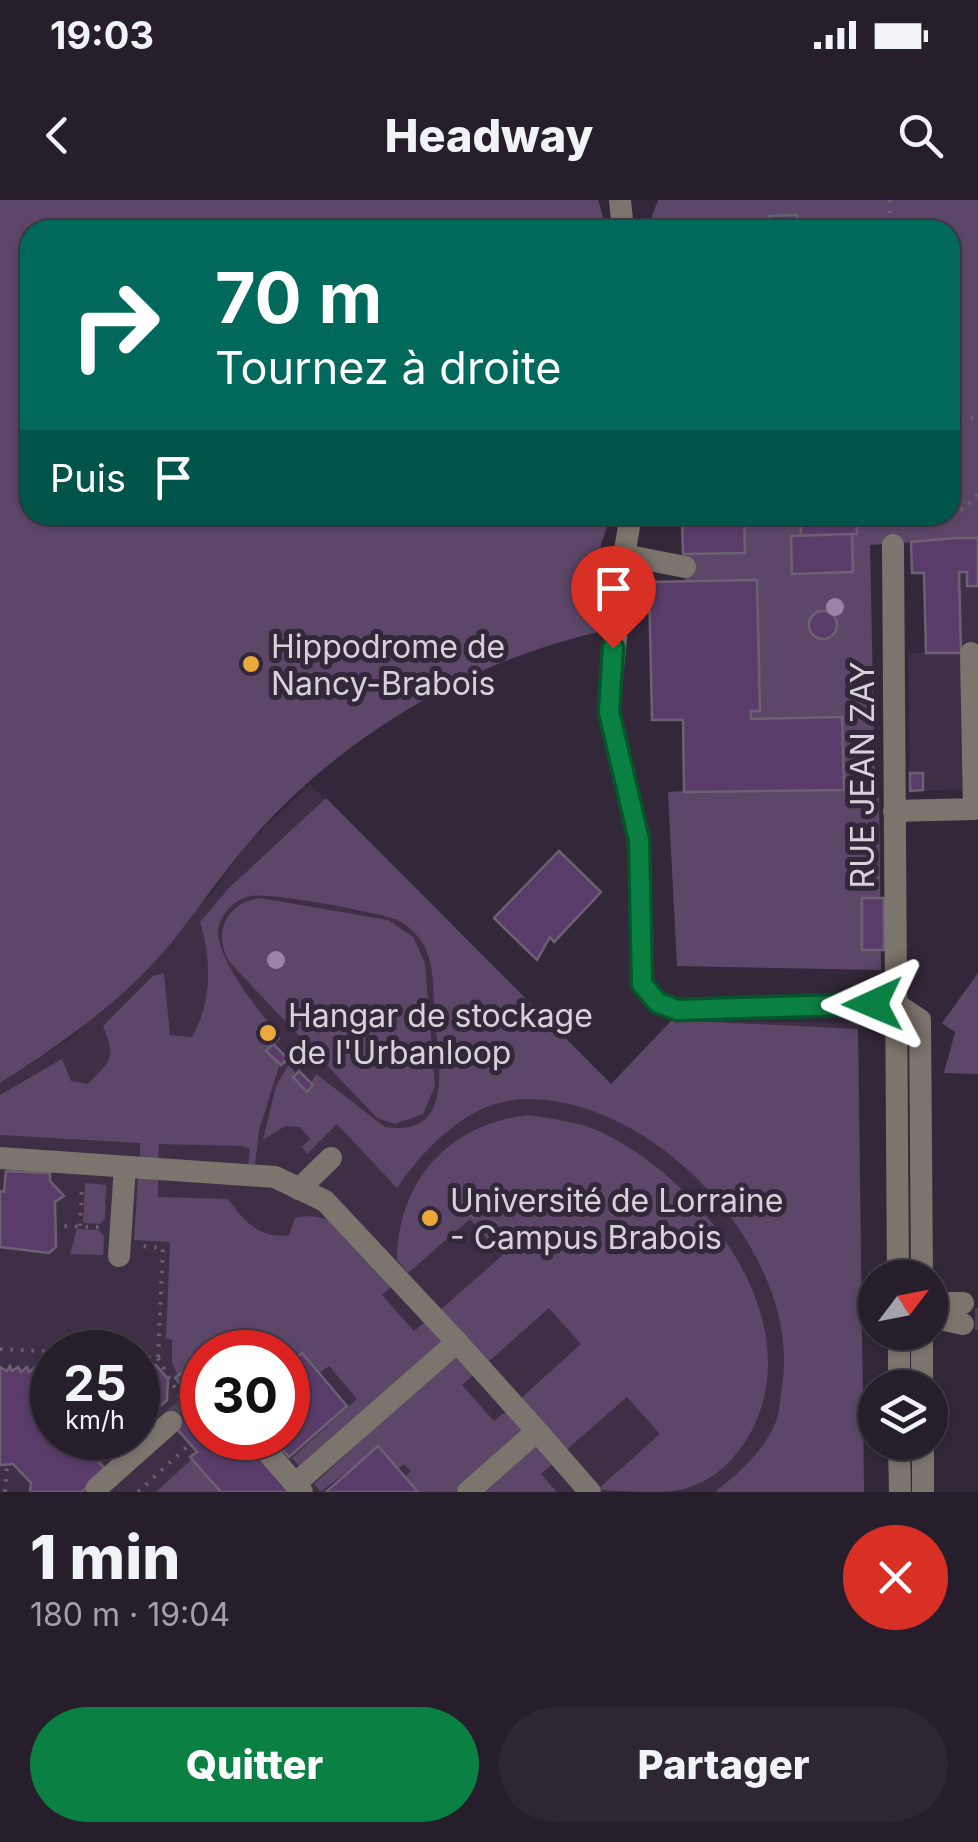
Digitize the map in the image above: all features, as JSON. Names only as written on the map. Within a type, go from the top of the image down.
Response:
[{"type":"street","points":[[630,525],[609,712],[639,840],[642,984],[658,1003],[678,1010],[896,1004],[920,1020],[922,1260]]},
{"type":"street","name":"RUE JEAN ZAY","points":[[892,544],[898,1260]]},
{"type":"street","points":[[624,555],[685,567]]},
{"type":"street","points":[[894,811],[974,809],[971,653]]},
{"type":"street","points":[[0,1158],[276,1178],[325,1201],[590,1492]]},
{"type":"street","points":[[299,1189],[330,1158]]},
{"type":"street","points":[[119,1256],[125,1167]]},
{"type":"street","points":[[948,1310],[966,1316],[948,1316]]},
{"type":"street","points":[[274,1460],[299,1488],[457,1342]]},
{"type":"street","points":[[97,1492],[176,1411]]},
{"type":"street","points":[[468,1492],[537,1431]]},
{"type":"street","points":[[899,1460],[900,1492]]},
{"type":"street","points":[[922,1460],[923,1492]]},
{"type":"path","points":[[54,1226],[79,1226],[83,1164]]},
{"type":"path","points":[[159,1330],[163,1248]]},
{"type":"path","points":[[0,1350],[30,1351]]},
{"type":"path","points":[[160,1364],[176,1411]]},
{"type":"path","points":[[138,1492],[180,1453]]},
{"type":"path","points":[[5,1492],[6,1465]]},
{"type":"shaded area","name":"Hippodrome de Nancy-Brabois","points":[[0,200],[598,200],[604,220],[20,220],[20,525],[608,525],[601,544],[598,632],[499,664],[405,711],[360,741],[280,809],[232,862],[159,957],[128,988],[76,1032],[0,1083]]},
{"type":"shaded area","points":[[658,200],[978,200],[978,538],[870,545],[881,970],[677,966],[668,792],[684,791],[683,720],[652,720],[649,582],[685,581],[682,525],[960,525],[960,220],[651,220]]},
{"type":"shaded area","points":[[978,538],[978,789],[910,791],[908,653],[926,653],[924,574],[912,573],[911,542]]},
{"type":"shaded area","name":"Université de Lorraine - Campus Brabois","points":[[310,784],[611,1084],[672,1020],[858,1023],[861,1260],[858,1260],[858,1350],[862,1350],[862,1370],[858,1370],[858,1460],[864,1460],[864,1492],[0,1492],[0,1083],[74,1036],[214,891],[245,846]]},
{"type":"shaded area","points":[[326,798],[611,1084],[672,1020],[858,1029],[858,1350],[862,1350],[862,1370],[858,1370],[858,1460],[864,1460],[864,1492],[715,1492],[750,1461],[775,1424],[782,1386],[782,1336],[769,1285],[744,1237],[710,1192],[669,1154],[623,1124],[574,1105],[524,1099],[504,1102],[451,1128],[397,1188],[337,1124],[307,1154],[302,1147],[310,1139],[300,1127],[285,1126],[263,1140],[276,1086],[289,1064],[306,1091],[316,1074],[385,1127],[408,1127],[423,1121],[433,1109],[439,1075],[431,966],[419,938],[395,919],[322,903],[262,896],[240,900],[224,915],[219,925],[222,951],[239,983],[280,1036],[264,1023],[258,1029],[273,1044],[267,1051],[280,1064],[259,1130],[255,1166],[248,1166],[250,1149],[242,1146],[159,1144],[158,1159],[140,1159],[140,1143],[0,1135],[0,1095],[62,1059],[71,1081],[88,1084],[96,1076],[110,1052],[103,1026],[153,976],[164,973],[170,1035],[192,1037],[208,981],[207,951],[200,922],[229,888]]},
{"type":"shaded area","points":[[260,898],[388,920],[413,937],[425,963],[435,1086],[423,1114],[395,1124],[377,1118],[232,965],[222,943],[225,922],[237,906]]},
{"type":"shaded area","points":[[978,973],[978,1074],[944,1073],[955,1032],[942,1023]]},
{"type":"shaded area","points":[[529,1115],[594,1129],[642,1156],[679,1186],[712,1223],[740,1264],[759,1308],[768,1353],[764,1398],[737,1453],[718,1472],[696,1485],[658,1492],[598,1489],[660,1434],[627,1397],[565,1451],[519,1400],[581,1344],[549,1308],[487,1363],[440,1310],[502,1256],[470,1219],[408,1273],[397,1260],[407,1205],[434,1160],[475,1130]]},
{"type":"shaded area","points":[[138,1177],[158,1178],[158,1197],[228,1199],[246,1221],[269,1234],[289,1235],[295,1218],[326,1219],[352,1236],[394,1284],[382,1295],[414,1331],[427,1321],[443,1340],[310,1456],[310,1442],[357,1399],[329,1366],[319,1373],[310,1363],[310,1330],[180,1330],[178,1376],[172,1362],[172,1340],[166,1338],[170,1242],[134,1240]]},
{"type":"shaded area","points":[[85,1183],[106,1185],[105,1218],[100,1224],[83,1223]]},
{"type":"shaded area","points":[[77,1229],[99,1230],[104,1237],[103,1255],[70,1254]]},
{"type":"shaded area","points":[[456,1353],[474,1374],[462,1385],[494,1421],[507,1411],[524,1431],[455,1492],[418,1492],[405,1477],[411,1471],[404,1464],[398,1469],[378,1447],[321,1492],[314,1484]]},
{"type":"shaded area","points":[[534,1441],[553,1463],[541,1474],[557,1492],[478,1492]]},
{"type":"shaded area","points":[[193,1460],[221,1492],[156,1492]]},
{"type":"building","points":[[797,215],[797,220],[769,220],[769,216]]},
{"type":"building","points":[[682,525],[744,525],[745,553],[683,554]]},
{"type":"building","points":[[800,525],[857,525],[857,534],[801,536]]},
{"type":"building","points":[[852,534],[853,572],[792,574],[791,536]]},
{"type":"building","points":[[978,538],[978,586],[967,586],[967,572],[959,572],[961,653],[926,653],[924,573],[912,573],[911,542]]},
{"type":"building","points":[[757,580],[760,711],[751,711],[751,719],[842,717],[844,790],[684,792],[683,720],[652,720],[649,582]]},
{"type":"building","points":[[823,611],[833,615],[837,625],[833,635],[823,639],[813,635],[809,625],[813,615]]},
{"type":"building","points":[[910,773],[923,773],[923,790],[910,791]]},
{"type":"building","points":[[559,851],[601,892],[554,942],[550,937],[537,960],[494,918]]},
{"type":"building","points":[[862,898],[884,898],[884,950],[862,950]]},
{"type":"building","name":"Hangar de stockage de l'Urbanloop","points":[[264,1023],[279,1038],[273,1044],[257,1029]]},
{"type":"building","points":[[300,1042],[309,1051],[295,1065],[286,1056]]},
{"type":"building","points":[[273,1044],[288,1059],[281,1065],[266,1051]]},
{"type":"building","points":[[299,1071],[313,1085],[307,1092],[293,1077]]},
{"type":"building","points":[[6,1171],[50,1173],[50,1181],[64,1196],[55,1202],[56,1247],[49,1253],[0,1247],[0,1191],[4,1192]]},
{"type":"building","points":[[310,1362],[347,1406],[310,1439]]},
{"type":"building","points":[[10,1366],[12,1371],[18,1367],[21,1372],[27,1367],[30,1371],[30,1460],[97,1460],[105,1469],[82,1492],[30,1492],[31,1483],[13,1464],[0,1465],[0,1367],[7,1371]]},
{"type":"building","points":[[160,1370],[168,1379],[167,1400],[160,1407]]},
{"type":"building","points":[[180,1402],[180,1432],[165,1415]]},
{"type":"building","points":[[378,1446],[418,1492],[326,1492]]},
{"type":"building","points":[[193,1460],[261,1460],[290,1492],[221,1492]]},
{"type":"tunnel","points":[[171,1422],[180,1414]]},
{"type":"place","name":"Hippodrome de Nancy-Brabois","points":[[251,664]]},
{"type":"place","name":"Hangar de stockage de l'Urbanloop","points":[[268,1033]]},
{"type":"place","name":"Université de Lorraine - Campus Brabois","points":[[430,1218]]},
{"type":"route","points":[[613,648],[609,712],[639,840],[640,968],[642,984],[649,994],[658,1003],[678,1010],[873,1004]]}]
